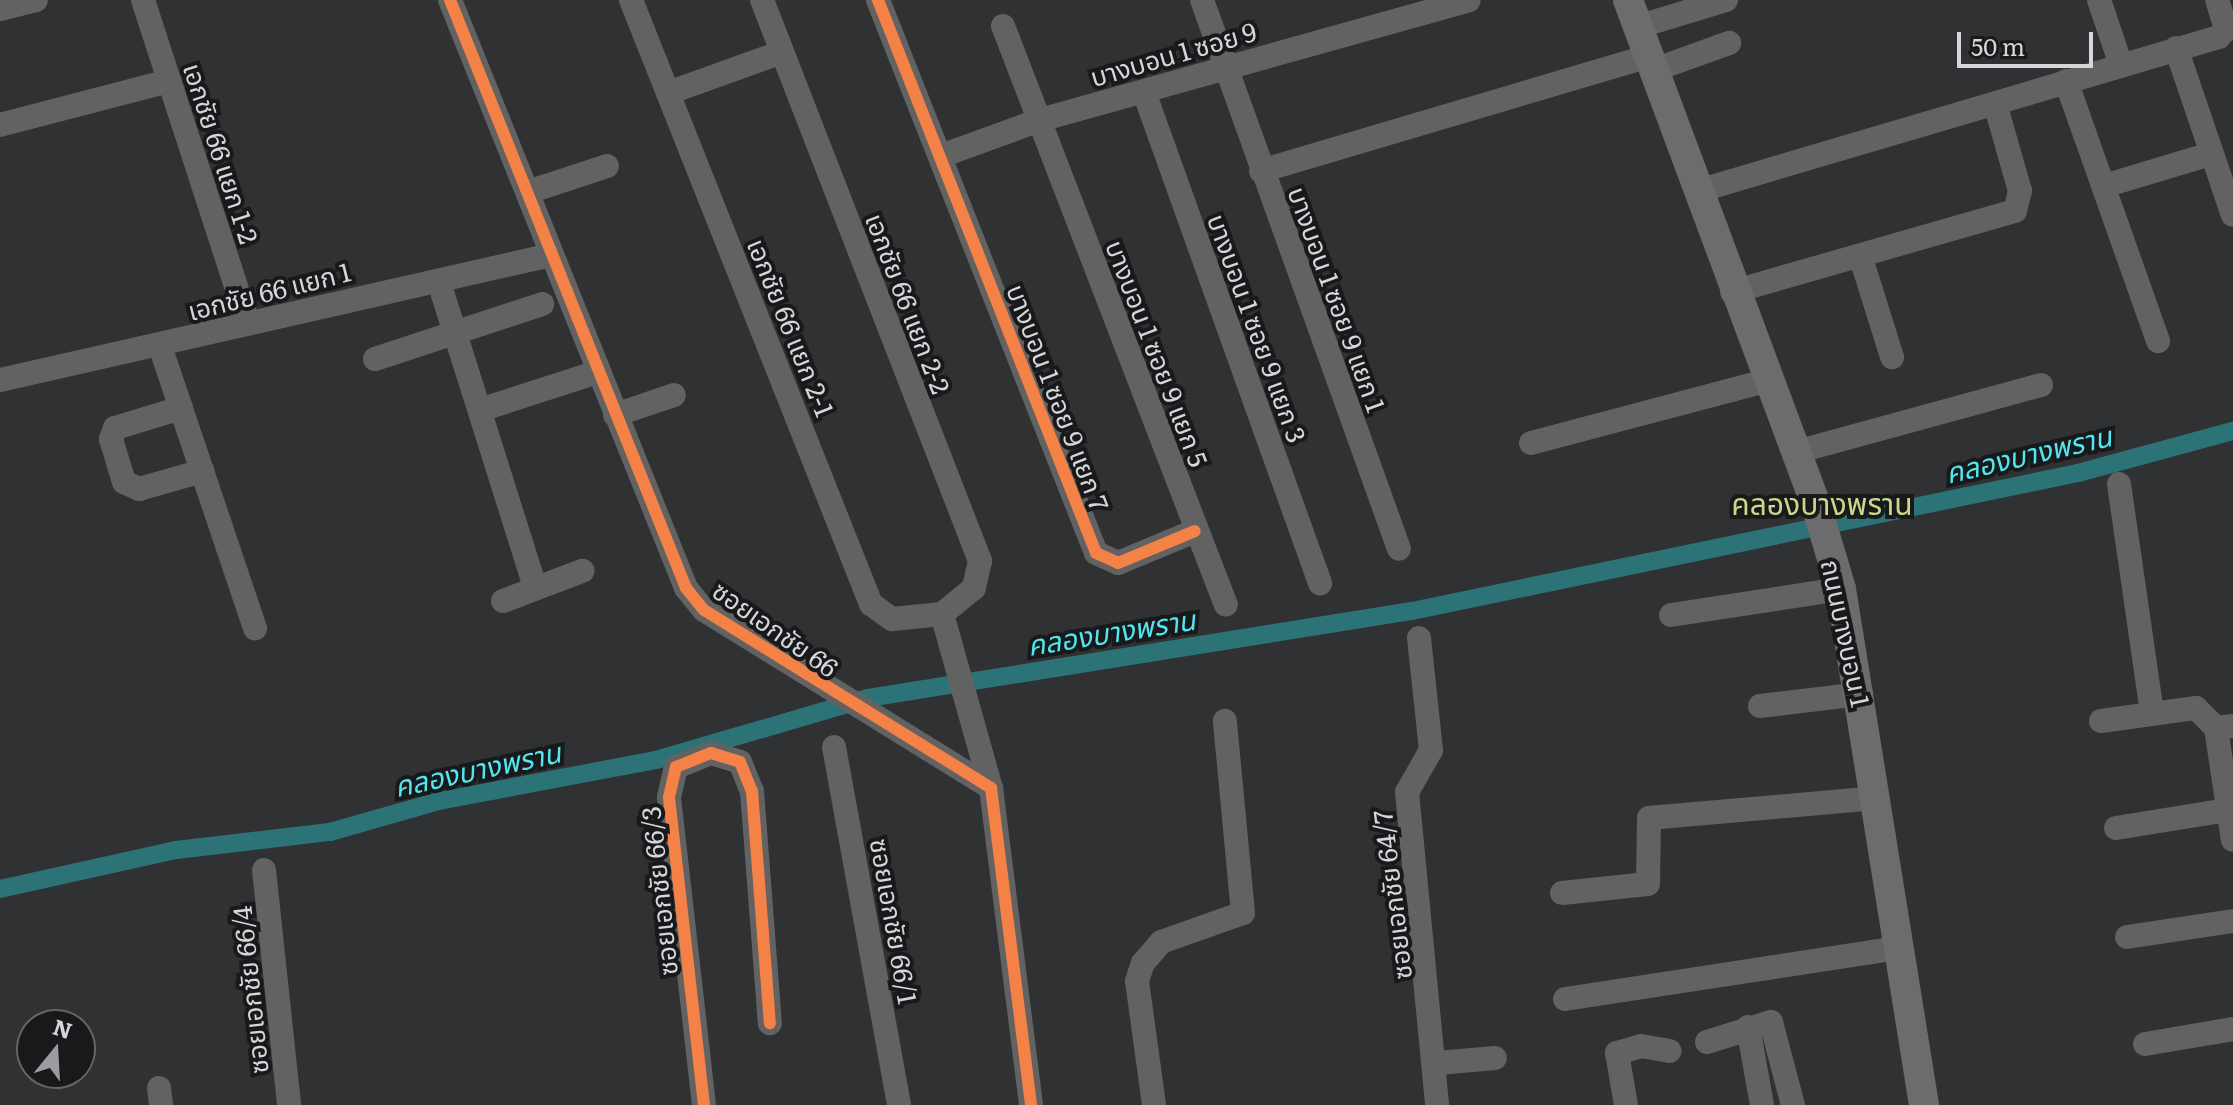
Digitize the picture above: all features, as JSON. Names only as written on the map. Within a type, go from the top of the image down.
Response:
[{"type":"main road","name":"ถนนบางบอน 1","points":[[1633,14],[1732,292],[1816,505],[1841,589],[1877,798],[1920,1104]]},
{"type":"street","points":[[0,9],[36,0]]},
{"type":"street","name":"เอกชัย 66 แยก 1-2","points":[[143,0],[248,323]]},
{"type":"street","name":"ซอยเอกชัย 66","points":[[450,0],[686,588],[704,610],[860,712],[991,788]]},
{"type":"street","name":"เอกชัย 66 แยก 2-1","points":[[631,0],[871,604],[892,619],[942,614]]},
{"type":"street","name":"เอกชัย 66 แยก 2-2","points":[[762,0],[980,561],[980,579],[942,614]]},
{"type":"street","name":"บางบอน 1 ซอย 9 แยก 7","points":[[878,0],[1096,553],[1118,563],[1195,531]]},
{"type":"street","name":"บางบอน 1 ซอย 9 แยก 1","points":[[1202,0],[1399,549]]},
{"type":"street","name":"บางบอน 1 ซอย 9","points":[[941,156],[1040,120],[1469,0]]},
{"type":"street","points":[[1633,14],[1726,0]]},
{"type":"street","points":[[2099,0],[2121,65]]},
{"type":"street","points":[[1698,191],[2223,34],[2217,0]]},
{"type":"street","name":"บางบอน 1 ซอย 9 แยก 5","points":[[1003,26],[1226,605]]},
{"type":"street","points":[[1261,171],[1729,43]]},
{"type":"street","points":[[2176,48],[2233,215]]},
{"type":"street","points":[[668,93],[782,52]]},
{"type":"street","points":[[0,125],[169,81]]},
{"type":"street","points":[[2066,81],[2158,341]]},
{"type":"street","name":"บางบอน 1 ซอย 9 แยก 3","points":[[1144,92],[1320,583]]},
{"type":"street","points":[[1732,292],[1861,258],[2015,211],[2020,191],[1995,103]]},
{"type":"street","points":[[2104,186],[2211,154]]},
{"type":"street","points":[[528,192],[607,166]]},
{"type":"street","name":"เอกชัย 66 แยก 1","points":[[0,380],[551,255]]},
{"type":"street","points":[[1861,258],[1892,357]]},
{"type":"street","points":[[443,295],[535,586]]},
{"type":"street","points":[[375,359],[542,304]]},
{"type":"street","points":[[160,346],[255,628]]},
{"type":"street","points":[[480,410],[598,372]]},
{"type":"street","points":[[1531,443],[1769,380]]},
{"type":"street","points":[[1796,452],[2041,385]]},
{"type":"street","points":[[615,415],[674,395]]},
{"type":"street","points":[[181,408],[115,428],[111,439],[124,482],[139,489],[202,471]]},
{"type":"street","points":[[2119,484],[2152,712]]},
{"type":"street","points":[[503,601],[535,586],[582,571]]},
{"type":"street","points":[[1671,615],[1841,589]]},
{"type":"street","points":[[942,614],[991,788],[1031,1105]]},
{"type":"street","name":"ซอยเอกชัย 64/7","points":[[1419,638],[1431,750],[1407,792],[1438,1063],[1437,1105]]},
{"type":"street","points":[[1760,706],[1861,694]]},
{"type":"street","points":[[2101,721],[2196,708],[2225,727],[2231,830],[2116,828]]},
{"type":"street","points":[[1154,1105],[1137,981],[1143,963],[1161,942],[1243,913],[1225,721]]},
{"type":"street","name":"ซอยเอกชัย 66/1","points":[[834,747],[899,1105]]},
{"type":"street","name":"ซอยเอกชัย 66/3","points":[[704,1105],[669,797],[676,767],[711,753],[740,762],[752,791],[770,1023]]},
{"type":"street","points":[[1562,893],[1648,884],[1649,818],[1877,798]]},
{"type":"street","name":"ซอยเอกชัย 66/4","points":[[264,870],[289,1105]]},
{"type":"street","points":[[2127,937],[2233,921]]},
{"type":"street","points":[[1565,999],[1899,948]]},
{"type":"street","points":[[1707,1042],[1766,1020],[1776,1027],[1793,1105]]},
{"type":"street","points":[[1748,1027],[1762,1105]]},
{"type":"street","points":[[2145,1044],[2233,1029]]},
{"type":"street","points":[[1626,1105],[1617,1053],[1641,1046],[1670,1051]]},
{"type":"street","points":[[1438,1063],[1495,1058]]},
{"type":"waterway","name":"คลองบางพราน","points":[[0,889],[176,850],[330,832],[439,801],[656,760],[868,698],[1412,611],[2078,473],[2233,431]]},
{"type":"cycle path","points":[[450,0],[686,588],[704,610],[991,788],[1031,1105]]},
{"type":"cycle path","points":[[878,0],[1096,553],[1118,563],[1195,531]]},
{"type":"cycle path","points":[[704,1105],[669,797],[676,767],[711,753],[740,762],[752,791],[770,1023]]},
{"type":"district","name":"คลองบางพราน","points":[[1822,502]]}]
